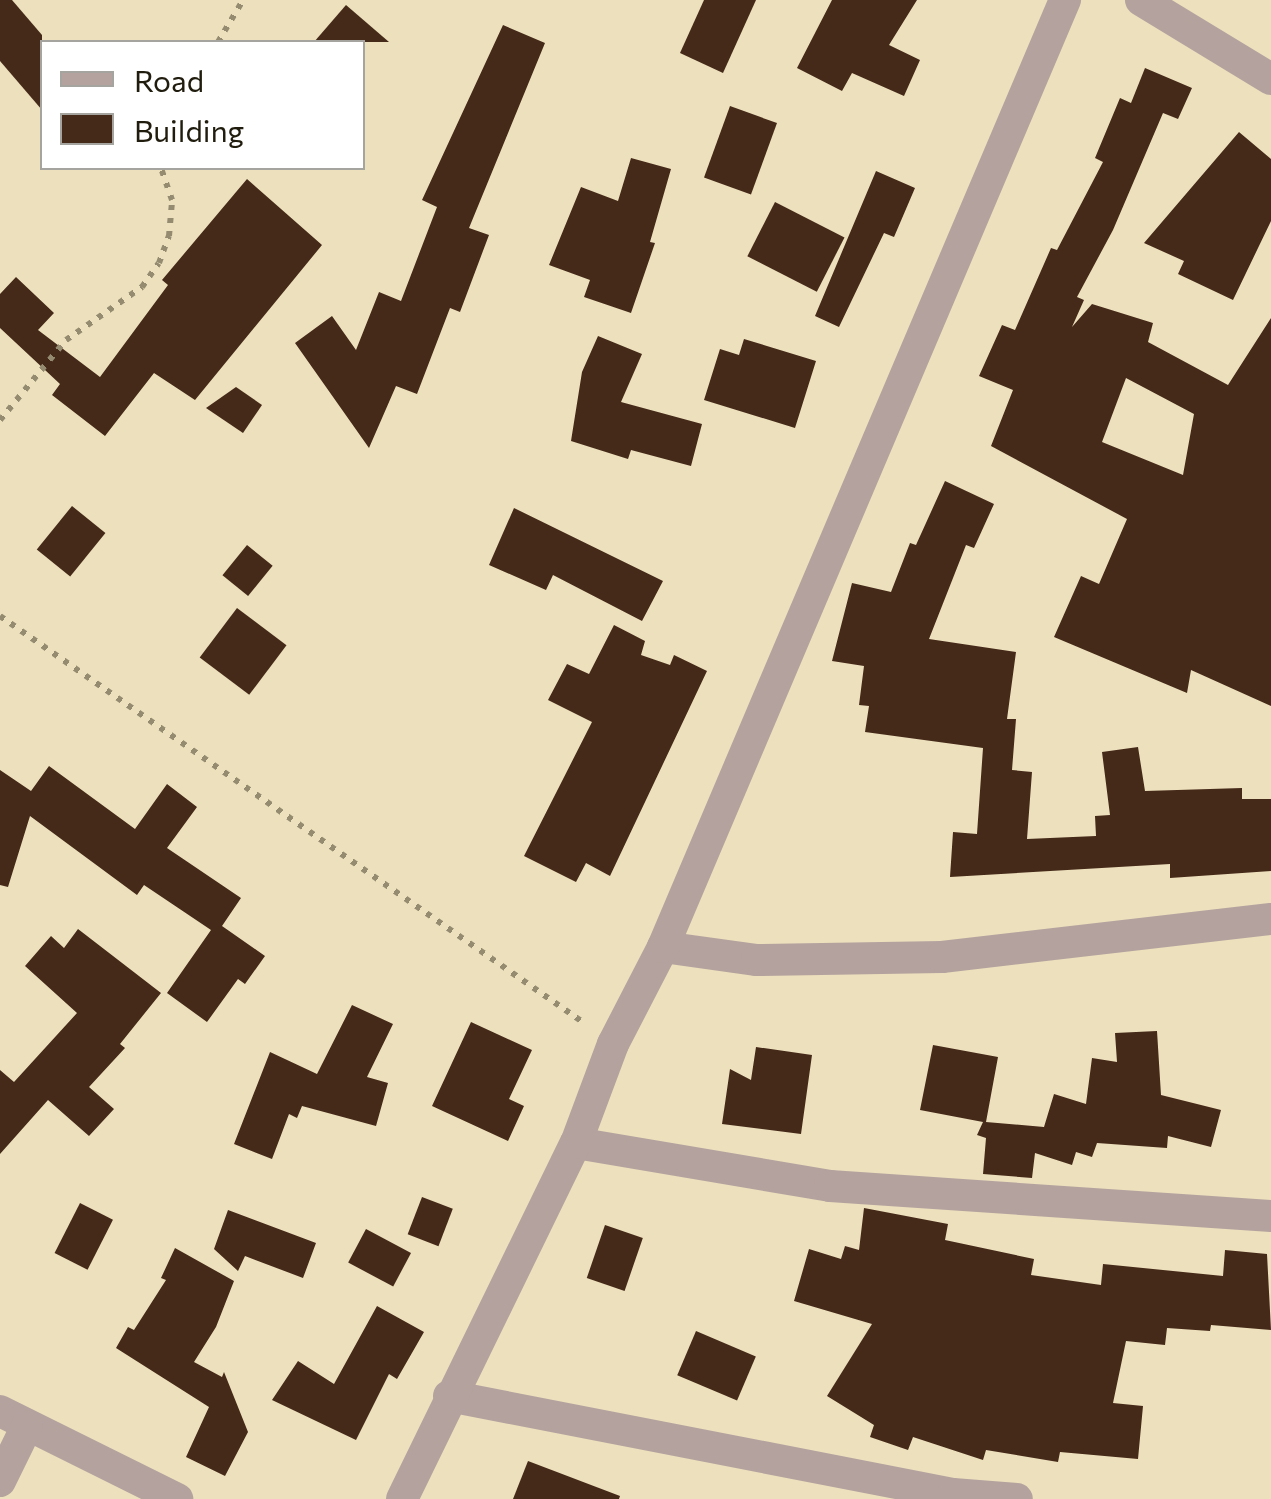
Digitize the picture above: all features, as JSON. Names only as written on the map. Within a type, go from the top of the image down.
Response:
[{"type":"street","points":[[402,1499],[449,1396],[576,1143],[613,1044],[663,947],[1065,0]]},
{"type":"street","points":[[1141,0],[1271,78]]},
{"type":"street","points":[[663,947],[758,960],[942,957],[1271,918]]},
{"type":"street","points":[[576,1143],[830,1186],[1271,1216]]},
{"type":"street","points":[[449,1396],[953,1494],[1017,1499]]},
{"type":"street","points":[[0,1482],[14,1418],[177,1499]]},
{"type":"path","points":[[219,40],[243,0]]},
{"type":"path","points":[[0,420],[66,340],[142,287],[159,263],[169,236],[172,200],[161,170]]},
{"type":"path","points":[[0,616],[613,1044]]},
{"type":"building","points":[[0,0],[12,0],[42,35],[40,108],[0,61]]},
{"type":"building","points":[[704,0],[756,0],[723,73],[680,53]]},
{"type":"building","points":[[832,0],[917,0],[889,45],[920,60],[904,96],[852,73],[842,91],[797,68]]},
{"type":"building","points":[[346,5],[389,42],[365,40],[316,40]]},
{"type":"building","points":[[503,25],[545,43],[469,228],[489,235],[460,312],[450,308],[417,394],[396,386],[369,448],[295,343],[332,316],[356,350],[379,292],[401,301],[437,207],[422,200]]},
{"type":"building","points":[[1145,68],[1192,88],[1178,119],[1163,113],[1113,230],[1077,297],[1084,300],[1072,327],[1092,304],[1153,323],[1148,342],[1228,385],[1271,318],[1271,706],[1191,670],[1187,693],[1054,637],[1081,576],[1099,584],[1127,519],[991,446],[1013,390],[979,376],[1002,325],[1015,330],[1051,248],[1057,250],[1103,162],[1095,158],[1120,98],[1131,103]],"holes":[[[1126,378],[1194,414],[1183,475],[1102,442]]]},
{"type":"building","points":[[730,106],[777,123],[751,195],[704,177]]},
{"type":"building","points":[[1239,132],[1271,159],[1271,221],[1233,300],[1178,274],[1184,261],[1144,243]]},
{"type":"building","points":[[631,158],[671,169],[650,242],[655,243],[631,313],[584,297],[590,280],[549,265],[581,187],[618,201]]},
{"type":"building","points":[[876,171],[915,188],[894,237],[884,233],[839,327],[815,316]]},
{"type":"building","points":[[247,179],[322,245],[195,400],[154,373],[105,436],[52,395],[60,384],[0,328],[0,294],[16,277],[54,313],[38,330],[100,377],[168,285],[162,280]]},
{"type":"building","points":[[775,202],[844,237],[817,292],[747,256]]},
{"type":"building","points":[[598,336],[642,354],[621,402],[702,424],[691,466],[631,450],[628,459],[571,441],[582,372]]},
{"type":"building","points":[[744,339],[816,361],[795,428],[704,400],[720,349],[739,355]]},
{"type":"building","points":[[236,387],[262,405],[243,433],[206,408]]},
{"type":"building","points":[[945,481],[994,504],[974,548],[966,545],[929,639],[1016,652],[1007,719],[1016,719],[1012,770],[1032,772],[1027,839],[1096,836],[1095,816],[1110,815],[1102,752],[1138,747],[1145,791],[1242,788],[1242,799],[1271,799],[1271,871],[1170,878],[1170,864],[950,877],[953,832],[977,834],[983,748],[865,732],[869,706],[859,705],[864,666],[832,661],[852,583],[891,592],[910,543],[916,545]]},
{"type":"building","points":[[72,506],[105,533],[70,577],[37,550]]},
{"type":"building","points":[[514,508],[663,581],[642,621],[553,575],[546,590],[489,565]]},
{"type":"building","points":[[247,545],[273,566],[248,596],[222,575]]},
{"type":"building","points":[[237,608],[287,645],[249,695],[200,658]]},
{"type":"building","points":[[614,625],[645,641],[641,655],[670,665],[674,655],[707,671],[610,876],[586,863],[576,882],[524,856],[592,722],[548,700],[567,664],[589,674]]},
{"type":"building","points":[[49,766],[135,829],[167,784],[197,807],[167,848],[241,898],[222,926],[265,956],[245,984],[238,979],[207,1022],[167,993],[211,930],[144,885],[137,895],[30,816],[8,887],[0,885],[0,770],[31,791]]},
{"type":"building","points":[[78,929],[161,993],[120,1044],[125,1048],[89,1087],[114,1109],[89,1136],[48,1100],[0,1154],[0,1070],[14,1082],[77,1013],[25,966],[51,936],[64,948]]},
{"type":"building","points":[[352,1005],[393,1024],[367,1077],[388,1083],[376,1126],[302,1106],[297,1118],[289,1114],[272,1159],[234,1144],[270,1052],[317,1074]]},
{"type":"building","points":[[471,1022],[532,1050],[509,1099],[524,1106],[508,1141],[432,1106]]},
{"type":"building","points":[[1157,1031],[1161,1095],[1221,1110],[1211,1147],[1168,1136],[1167,1148],[1097,1143],[1092,1157],[1076,1152],[1072,1165],[1035,1153],[1032,1178],[983,1174],[986,1138],[977,1135],[983,1122],[920,1110],[933,1045],[998,1057],[986,1122],[1044,1127],[1054,1094],[1086,1104],[1092,1058],[1117,1062],[1115,1033]]},
{"type":"building","points":[[756,1047],[812,1055],[801,1134],[722,1124],[730,1069],[751,1080]]},
{"type":"building","points":[[422,1197],[453,1209],[438,1246],[408,1234]]},
{"type":"building","points":[[80,1203],[113,1220],[88,1270],[55,1253]]},
{"type":"building","points":[[864,1208],[948,1224],[945,1240],[1034,1259],[1031,1275],[1101,1285],[1103,1264],[1223,1276],[1225,1250],[1267,1254],[1271,1330],[1211,1325],[1210,1331],[1167,1328],[1165,1345],[1126,1341],[1113,1403],[1143,1406],[1138,1459],[1060,1452],[1058,1462],[986,1450],[983,1460],[913,1437],[908,1450],[870,1437],[874,1425],[827,1396],[872,1324],[794,1301],[809,1249],[841,1259],[845,1246],[859,1250]]},
{"type":"building","points":[[228,1210],[316,1243],[303,1278],[245,1256],[238,1271],[214,1249]]},
{"type":"building","points":[[605,1225],[643,1238],[625,1291],[587,1278]]},
{"type":"building","points":[[366,1229],[411,1253],[393,1286],[348,1263]]},
{"type":"building","points":[[175,1248],[234,1281],[216,1327],[194,1362],[222,1377],[224,1372],[248,1432],[225,1476],[186,1457],[209,1407],[116,1348],[128,1327],[134,1330],[166,1280],[161,1278]]},
{"type":"building","points":[[377,1306],[424,1332],[397,1379],[389,1374],[356,1440],[272,1400],[298,1361],[334,1384]]},
{"type":"building","points":[[696,1331],[756,1356],[737,1401],[677,1375]]},
{"type":"building","points":[[528,1461],[620,1496],[619,1499],[513,1499]]}]
